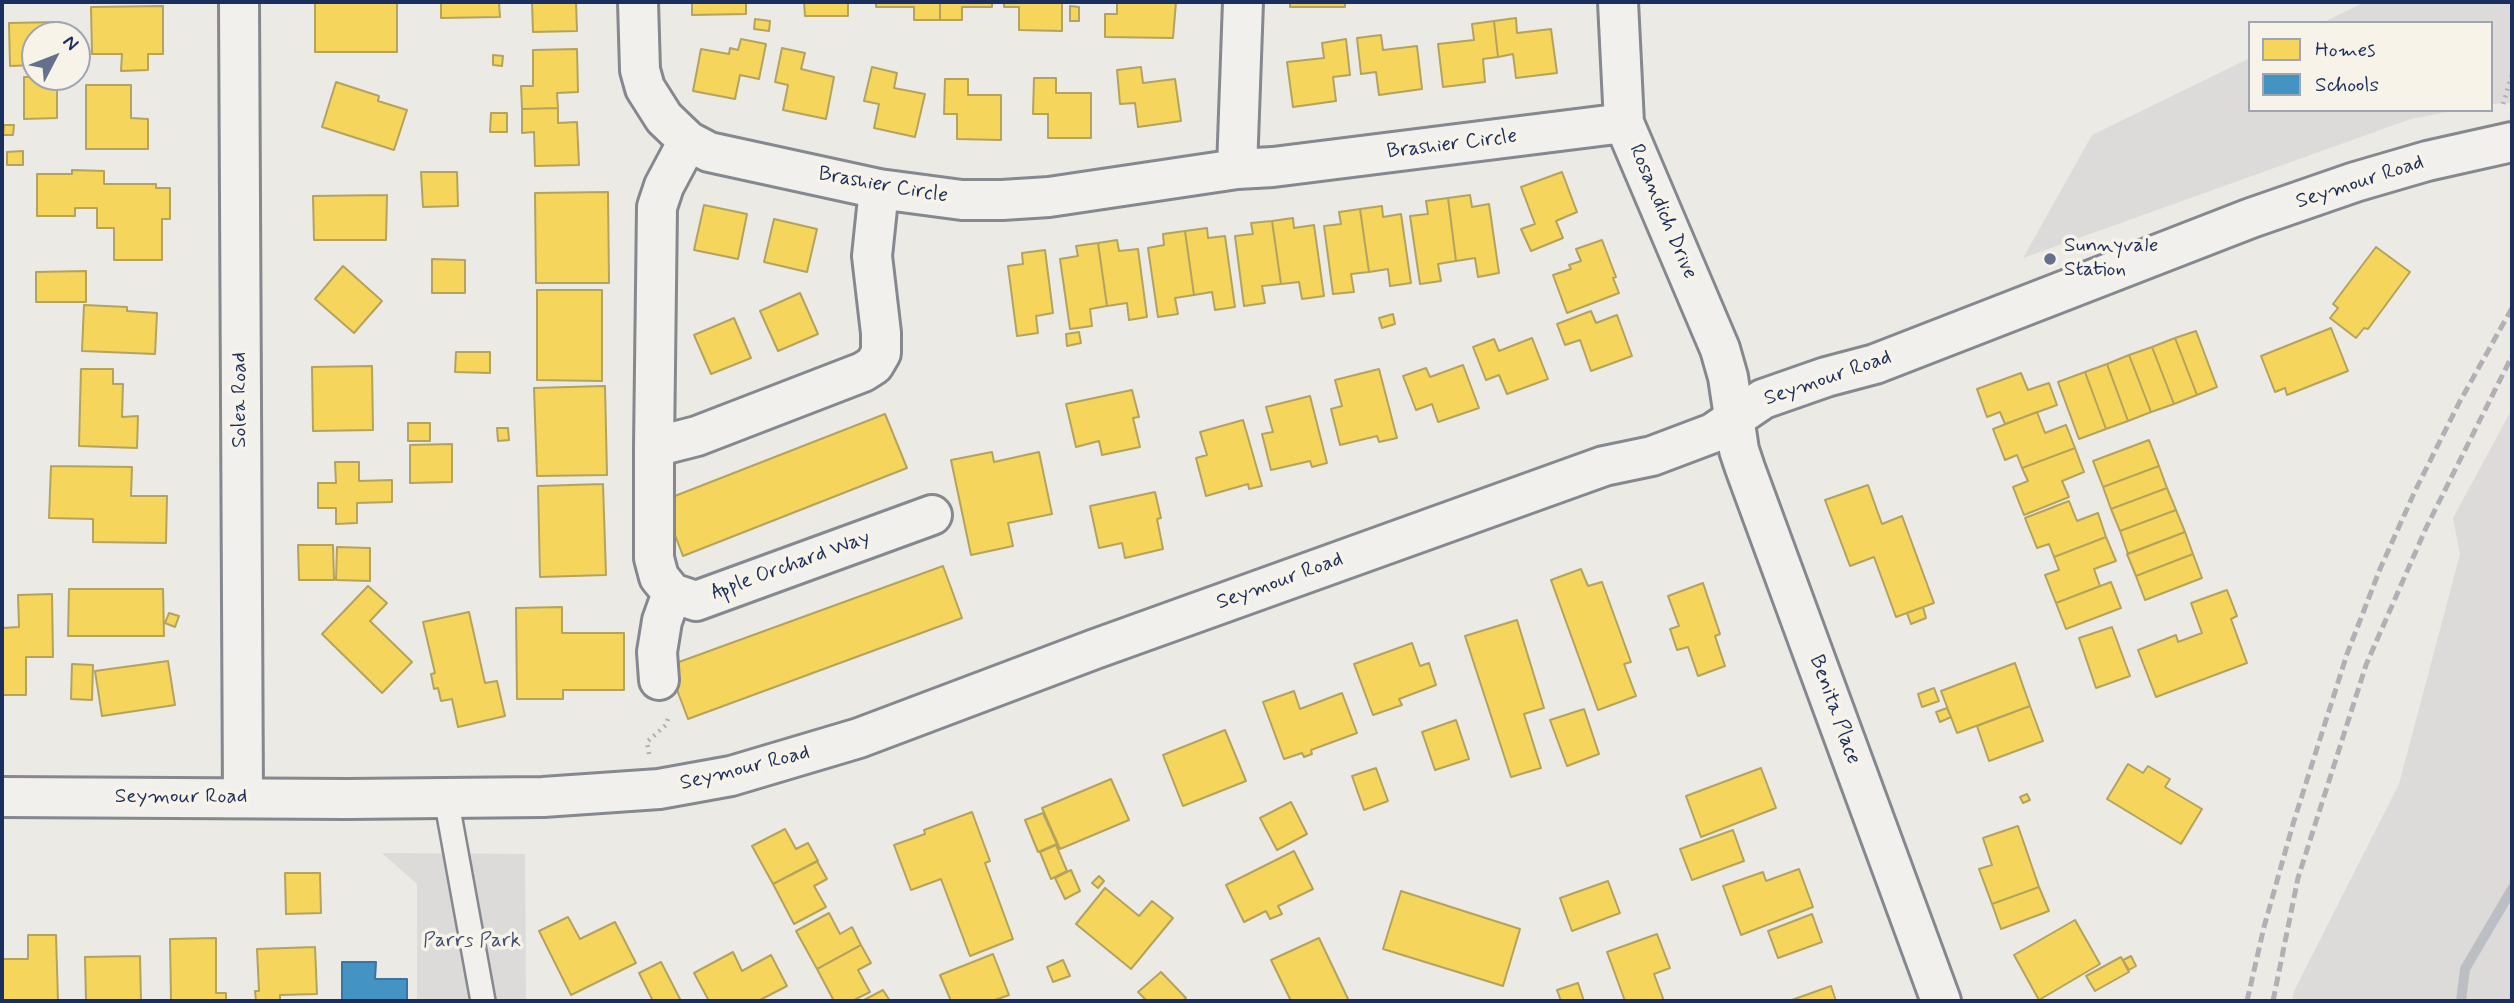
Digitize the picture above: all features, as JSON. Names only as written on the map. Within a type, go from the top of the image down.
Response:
[{"type":"street","name":"Solea Road","points":[[239,2],[243,798]]},
{"type":"street","name":"Brashier Circle","points":[[638,2],[639,70],[645,88],[664,118],[688,141],[709,152],[879,188],[962,200],[1062,195],[1237,169],[1273,167],[1624,123]]},
{"type":"street","points":[[1237,169],[1243,2]]},
{"type":"street","name":"Rosandich Drive","points":[[1618,2],[1624,123],[1720,349],[1728,377],[1734,417]]},
{"type":"street","name":"Seymour Road","points":[[2,797],[446,799],[556,796],[659,789],[731,776],[859,738],[1095,649],[1604,466],[1652,456],[1713,433],[1763,398],[1875,364],[2251,218],[2403,168],[2506,128]]},
{"type":"street","points":[[659,680],[657,652],[662,621],[672,593],[659,577],[654,558],[657,207],[664,186],[688,141]]},
{"type":"street","points":[[654,447],[697,436],[863,372],[874,365],[880,353],[881,333],[872,256],[879,188]]},
{"type":"street","name":"Benita Place","points":[[1734,417],[1745,468],[1941,1001]]},
{"type":"street","name":"Apple Orchard Way","points":[[672,593],[696,601],[932,515]]},
{"type":"lane","points":[[446,799],[483,1001]]},
{"type":"path","points":[[2506,128],[2512,75]]},
{"type":"green space","points":[[2365,2],[2512,2],[2512,103],[2493,104],[2493,21],[2326,21]]},
{"type":"green space","points":[[2248,59],[2248,112],[2447,112],[2411,119],[2023,258],[2092,135]]},
{"type":"green space","points":[[2512,409],[2512,1001],[2292,1001],[2294,991],[2399,784],[2460,554],[2453,518]]},
{"type":"green space","name":"Parrs Park","points":[[382,853],[525,854],[526,1001],[417,1001],[417,884]]},
{"type":"building: Homes","points":[[315,2],[397,2],[397,52],[315,52]]},
{"type":"building: Homes","points":[[441,2],[499,2],[500,17],[441,18]]},
{"type":"building: Homes","points":[[532,2],[576,2],[577,31],[533,32]]},
{"type":"building: Homes","points":[[692,2],[746,2],[746,14],[692,15]]},
{"type":"building: Homes","points":[[804,2],[848,2],[848,16],[805,16]]},
{"type":"building: Homes","points":[[876,2],[940,2],[940,20],[914,20],[914,7],[876,7]]},
{"type":"building: Homes","points":[[940,2],[992,2],[992,7],[962,7],[962,20],[940,20]]},
{"type":"building: Homes","points":[[1004,2],[1062,2],[1062,31],[1019,30],[1019,7],[1004,7]]},
{"type":"building: Homes","points":[[1117,2],[1176,2],[1173,38],[1105,37],[1105,14],[1117,14]]},
{"type":"building: Homes","points":[[1290,2],[1345,2],[1345,7],[1290,7]]},
{"type":"building: Homes","points":[[163,6],[163,54],[148,54],[148,70],[121,71],[122,54],[92,54],[91,7]]},
{"type":"building: Homes","points":[[1070,6],[1079,7],[1079,21],[1070,21]]},
{"type":"building: Homes","points":[[1516,18],[1517,33],[1551,29],[1557,73],[1516,78],[1513,54],[1498,57],[1494,21]]},
{"type":"building: Homes","points":[[755,19],[770,21],[769,31],[754,29]]},
{"type":"building: Homes","points":[[1494,21],[1498,57],[1483,59],[1485,82],[1443,87],[1438,44],[1474,40],[1472,24]]},
{"type":"building: Homes","points":[[9,23],[21,23],[21,66],[10,66]]},
{"type":"building: Homes","points":[[1381,35],[1383,50],[1417,46],[1422,89],[1379,95],[1376,72],[1361,74],[1357,38]]},
{"type":"building: Homes","points":[[741,39],[766,44],[759,79],[740,75],[735,99],[693,91],[701,49],[729,54],[730,48],[738,50]]},
{"type":"building: Homes","points":[[1346,39],[1350,75],[1333,77],[1336,101],[1293,107],[1287,62],[1324,58],[1322,43]]},
{"type":"building: Homes","points":[[782,48],[805,53],[801,69],[834,77],[826,119],[783,110],[788,85],[775,82]]},
{"type":"building: Homes","points":[[577,49],[578,92],[557,93],[558,108],[522,109],[521,86],[533,86],[533,50]]},
{"type":"building: Homes","points":[[493,55],[503,56],[502,66],[493,65]]},
{"type":"building: Homes","points":[[872,67],[897,73],[894,88],[925,94],[915,137],[874,128],[879,104],[864,101]]},
{"type":"building: Homes","points":[[1141,67],[1143,83],[1175,79],[1181,121],[1138,127],[1135,103],[1120,104],[1117,70]]},
{"type":"building: Homes","points":[[1034,78],[1056,78],[1056,93],[1091,93],[1091,138],[1048,138],[1048,114],[1033,114]]},
{"type":"building: Homes","points":[[945,79],[968,79],[968,95],[1001,95],[1001,140],[957,139],[957,114],[944,114]]},
{"type":"building: Homes","points":[[336,82],[379,96],[378,101],[407,110],[394,150],[322,127]]},
{"type":"building: Homes","points":[[91,85],[131,85],[131,118],[148,119],[148,149],[86,149],[86,91],[91,91]]},
{"type":"building: Homes","points":[[24,91],[57,91],[57,118],[24,119]]},
{"type":"building: Homes","points":[[558,108],[558,123],[577,122],[579,165],[535,166],[534,132],[522,133],[522,109]]},
{"type":"building: Homes","points":[[491,113],[507,113],[507,132],[490,132]]},
{"type":"building: Homes","points":[[4,125],[14,125],[13,135],[3,135]]},
{"type":"building: Homes","points":[[23,151],[23,165],[7,165],[7,152]]},
{"type":"building: Homes","points":[[72,170],[104,171],[104,184],[156,184],[156,188],[170,188],[170,219],[162,219],[162,260],[114,260],[114,228],[97,228],[97,208],[75,208],[75,216],[37,216],[37,174],[72,174]]},
{"type":"building: Homes","points":[[421,172],[457,172],[458,206],[423,207]]},
{"type":"building: Homes","points":[[1562,172],[1577,212],[1556,221],[1563,238],[1531,251],[1521,229],[1535,224],[1521,187]]},
{"type":"building: Homes","points":[[608,192],[609,283],[536,283],[535,193]]},
{"type":"building: Homes","points":[[387,195],[386,240],[314,240],[313,196]]},
{"type":"building: Homes","points":[[1470,195],[1472,207],[1489,204],[1499,273],[1478,277],[1475,258],[1456,261],[1448,198]]},
{"type":"building: Homes","points":[[1448,198],[1456,261],[1438,264],[1441,281],[1420,284],[1410,216],[1428,214],[1426,201]]},
{"type":"building: Homes","points":[[704,205],[747,214],[738,259],[694,250]]},
{"type":"building: Homes","points":[[1382,206],[1383,217],[1401,214],[1411,283],[1390,286],[1388,269],[1369,272],[1360,209]]},
{"type":"building: Homes","points":[[1360,209],[1369,272],[1351,274],[1354,292],[1333,294],[1324,226],[1341,224],[1339,212]]},
{"type":"building: Homes","points":[[1293,218],[1294,228],[1314,225],[1324,296],[1302,299],[1299,282],[1281,284],[1272,221]]},
{"type":"building: Homes","points":[[774,219],[817,229],[807,272],[764,262]]},
{"type":"building: Homes","points":[[1272,221],[1281,284],[1262,286],[1265,303],[1244,306],[1235,236],[1253,234],[1251,223]]},
{"type":"building: Homes","points":[[1207,228],[1208,238],[1225,236],[1235,307],[1215,310],[1212,292],[1194,295],[1185,231]]},
{"type":"building: Homes","points":[[1185,231],[1194,295],[1175,298],[1178,314],[1158,317],[1148,248],[1164,245],[1163,234]]},
{"type":"building: Homes","points":[[1117,240],[1119,251],[1138,249],[1147,317],[1129,320],[1127,303],[1107,306],[1098,243]]},
{"type":"building: Homes","points":[[1602,240],[1619,293],[1567,313],[1553,275],[1571,269],[1569,265],[1581,261],[1576,249]]},
{"type":"building: Homes","points":[[1098,243],[1107,306],[1090,309],[1092,326],[1070,329],[1060,259],[1078,256],[1076,246]]},
{"type":"building: Homes","points":[[2376,247],[2410,272],[2368,329],[2364,328],[2356,338],[2330,318],[2338,308],[2333,304]]},
{"type":"building: Homes","points":[[1045,250],[1053,313],[1036,316],[1038,333],[1017,336],[1008,266],[1023,264],[1022,253]]},
{"type":"building: Homes","points":[[432,259],[465,260],[465,293],[432,293]]},
{"type":"building: Homes","points":[[343,266],[382,301],[354,333],[315,299]]},
{"type":"building: Homes","points":[[86,271],[86,302],[36,302],[36,272]]},
{"type":"building: Homes","points":[[537,290],[602,290],[602,381],[537,380]]},
{"type":"building: Homes","points":[[800,293],[818,334],[778,351],[760,311]]},
{"type":"building: Homes","points":[[84,305],[127,307],[127,311],[157,313],[155,354],[82,351]]},
{"type":"building: Homes","points":[[1591,311],[1596,323],[1617,315],[1632,356],[1591,371],[1580,340],[1565,345],[1557,324]]},
{"type":"building: Homes","points":[[1393,314],[1395,324],[1382,328],[1379,318]]},
{"type":"building: Homes","points":[[734,318],[751,358],[711,374],[694,335]]},
{"type":"building: Homes","points":[[2331,328],[2348,371],[2287,395],[2285,388],[2275,392],[2261,356]]},
{"type":"building: Homes","points":[[2196,331],[2217,387],[2197,395],[2175,338]]},
{"type":"building: Homes","points":[[1079,332],[1081,343],[1067,346],[1066,334]]},
{"type":"building: Homes","points":[[1532,338],[1548,379],[1507,394],[1499,375],[1486,380],[1473,347],[1494,339],[1499,351]]},
{"type":"building: Homes","points":[[2175,338],[2197,395],[2174,404],[2152,347]]},
{"type":"building: Homes","points":[[2152,347],[2174,404],[2151,412],[2129,355]]},
{"type":"building: Homes","points":[[456,352],[490,352],[490,373],[455,372]]},
{"type":"building: Homes","points":[[2129,355],[2151,412],[2128,421],[2107,364]]},
{"type":"building: Homes","points":[[2107,364],[2128,421],[2106,429],[2085,372]]},
{"type":"building: Homes","points":[[1463,365],[1479,408],[1438,422],[1432,404],[1416,410],[1403,376],[1426,368],[1430,377]]},
{"type":"building: Homes","points":[[372,366],[373,430],[313,431],[312,367]]},
{"type":"building: Homes","points":[[81,369],[113,369],[113,384],[123,384],[122,417],[138,416],[137,448],[79,446]]},
{"type":"building: Homes","points":[[1379,369],[1397,438],[1379,442],[1377,436],[1340,445],[1331,409],[1342,406],[1335,380]]},
{"type":"building: Homes","points":[[2085,372],[2106,429],[2079,439],[2058,382]]},
{"type":"building: Homes","points":[[2021,373],[2028,390],[2049,383],[2057,405],[2005,424],[2000,412],[1987,417],[1977,389]]},
{"type":"building: Homes","points":[[605,386],[607,475],[537,476],[534,388]]},
{"type":"building: Homes","points":[[1132,390],[1139,417],[1133,418],[1140,447],[1102,455],[1099,441],[1076,447],[1066,404]]},
{"type":"building: Homes","points":[[1310,396],[1327,463],[1312,467],[1310,461],[1271,470],[1262,434],[1273,432],[1266,407]]},
{"type":"building: Homes","points":[[2037,412],[2045,433],[2066,425],[2075,448],[2022,468],[2017,455],[2005,460],[1993,429]]},
{"type":"building: Homes","points":[[885,414],[907,468],[683,556],[662,501]]},
{"type":"building: Homes","points":[[1243,420],[1262,486],[1249,489],[1248,484],[1206,496],[1196,458],[1207,455],[1200,432]]},
{"type":"building: Homes","points":[[408,423],[430,423],[430,441],[408,441]]},
{"type":"building: Homes","points":[[497,428],[508,428],[509,440],[498,441]]},
{"type":"building: Homes","points":[[2149,440],[2159,466],[2103,487],[2093,461]]},
{"type":"building: Homes","points":[[452,444],[452,482],[410,483],[410,445]]},
{"type":"building: Homes","points":[[2075,448],[2084,472],[2062,481],[2069,497],[2024,515],[2013,487],[2028,481],[2022,468]]},
{"type":"building: Homes","points":[[992,452],[994,462],[1039,452],[1052,514],[1008,523],[1013,546],[971,555],[951,460]]},
{"type":"building: Homes","points":[[335,462],[359,462],[359,481],[392,480],[392,502],[357,503],[357,523],[336,524],[336,508],[318,508],[318,483],[336,483]]},
{"type":"building: Homes","points":[[51,466],[132,467],[131,496],[167,496],[166,543],[93,542],[93,519],[49,518]]},
{"type":"building: Homes","points":[[2159,466],[2167,488],[2111,509],[2103,487]]},
{"type":"building: Homes","points":[[603,484],[606,575],[540,577],[538,486]]},
{"type":"building: Homes","points":[[1868,485],[1882,524],[1902,516],[1934,603],[1896,617],[1874,557],[1850,566],[1825,500]]},
{"type":"building: Homes","points":[[2167,488],[2176,510],[2120,531],[2111,509]]},
{"type":"building: Homes","points":[[1155,492],[1161,518],[1157,519],[1163,549],[1125,558],[1122,543],[1099,548],[1090,506]]},
{"type":"building: Homes","points":[[2069,501],[2077,521],[2098,513],[2106,537],[2054,557],[2049,544],[2037,548],[2025,518]]},
{"type":"building: Homes","points":[[2176,510],[2185,532],[2128,554],[2120,531]]},
{"type":"building: Homes","points":[[2185,532],[2193,554],[2136,576],[2127,554]]},
{"type":"building: Homes","points":[[2106,537],[2116,561],[2094,569],[2100,586],[2056,603],[2045,575],[2059,570],[2054,557]]},
{"type":"building: Homes","points":[[298,545],[333,545],[334,580],[299,580]]},
{"type":"building: Homes","points":[[337,547],[370,548],[370,581],[336,580]]},
{"type":"building: Homes","points":[[2193,554],[2202,578],[2145,600],[2136,576]]},
{"type":"building: Homes","points":[[943,566],[962,618],[688,719],[668,666]]},
{"type":"building: Homes","points":[[1581,569],[1588,586],[1602,582],[1631,662],[1624,664],[1636,696],[1598,710],[1551,580]]},
{"type":"building: Homes","points":[[2111,582],[2121,608],[2066,629],[2056,603]]},
{"type":"building: Homes","points":[[1703,583],[1720,634],[1715,636],[1725,666],[1698,676],[1688,647],[1677,650],[1670,629],[1679,626],[1668,596]]},
{"type":"building: Homes","points":[[368,586],[387,603],[370,621],[412,662],[382,693],[322,634]]},
{"type":"building: Homes","points":[[69,589],[163,589],[164,636],[68,636]]},
{"type":"building: Homes","points":[[2227,590],[2237,616],[2231,619],[2247,663],[2156,697],[2138,650],[2176,635],[2178,642],[2202,633],[2191,603]]},
{"type":"building: Homes","points":[[52,594],[53,657],[26,657],[26,695],[2,695],[2,628],[19,627],[18,595]]},
{"type":"building: Homes","points":[[562,607],[562,633],[624,633],[624,690],[563,690],[563,699],[517,699],[516,608]]},
{"type":"building: Homes","points":[[1923,607],[1926,618],[1911,624],[1907,613]]},
{"type":"building: Homes","points":[[469,612],[485,683],[497,681],[505,716],[458,727],[452,699],[441,701],[438,688],[434,689],[431,674],[435,673],[423,622]]},
{"type":"building: Homes","points":[[169,613],[179,616],[175,627],[165,623]]},
{"type":"building: Homes","points":[[1517,620],[1544,708],[1524,714],[1541,768],[1511,777],[1465,636]]},
{"type":"building: Homes","points":[[2112,627],[2130,676],[2096,688],[2079,638]]},
{"type":"building: Homes","points":[[1412,643],[1420,666],[1429,663],[1436,685],[1399,699],[1402,705],[1373,715],[1354,664]]},
{"type":"building: Homes","points":[[168,661],[175,705],[102,716],[95,671]]},
{"type":"building: Homes","points":[[2015,663],[2030,706],[1957,733],[1941,691]]},
{"type":"building: Homes","points":[[72,664],[93,665],[92,700],[71,699]]},
{"type":"building: Homes","points":[[1934,688],[1939,701],[1922,707],[1918,694]]},
{"type":"building: Homes","points":[[1294,691],[1300,709],[1342,693],[1357,733],[1311,750],[1312,754],[1304,757],[1302,753],[1284,759],[1263,702]]},
{"type":"building: Homes","points":[[2030,706],[2043,741],[1989,761],[1977,726]]},
{"type":"building: Homes","points":[[1947,708],[1951,717],[1940,722],[1936,712]]},
{"type":"building: Homes","points":[[1584,709],[1599,754],[1567,766],[1550,720]]},
{"type":"building: Homes","points":[[1456,720],[1469,759],[1435,770],[1422,732]]},
{"type":"building: Homes","points":[[1225,730],[1246,781],[1183,806],[1163,755]]},
{"type":"building: Homes","points":[[2128,764],[2143,773],[2148,766],[2170,779],[2165,787],[2202,809],[2181,844],[2107,799]]},
{"type":"building: Homes","points":[[1376,768],[1388,801],[1364,810],[1352,776]]},
{"type":"building: Homes","points":[[1761,768],[1776,808],[1701,837],[1686,796]]},
{"type":"building: Homes","points":[[1111,779],[1129,820],[1060,849],[1042,808]]},
{"type":"building: Homes","points":[[2027,794],[2030,800],[2023,803],[2020,797]]},
{"type":"building: Homes","points":[[1291,802],[1307,834],[1277,850],[1260,818]]},
{"type":"building: Homes","points":[[972,812],[990,861],[985,863],[1013,939],[970,956],[941,879],[911,890],[894,845],[925,834],[924,830]]},
{"type":"building: Homes","points":[[1043,813],[1057,844],[1038,852],[1025,820]]},
{"type":"building: Homes","points":[[2018,826],[2039,887],[1992,904],[1979,869],[1992,865],[1983,838]]},
{"type":"building: Homes","points":[[785,829],[796,849],[808,843],[818,861],[773,884],[752,846]]},
{"type":"building: Homes","points":[[1733,830],[1744,861],[1692,880],[1680,849]]},
{"type":"building: Homes","points":[[1056,845],[1067,871],[1051,879],[1040,852]]},
{"type":"building: Homes","points":[[1294,851],[1313,889],[1278,906],[1282,914],[1270,919],[1266,911],[1244,922],[1226,885]]},
{"type":"building: Homes","points":[[817,861],[827,879],[814,886],[826,907],[794,924],[773,884]]},
{"type":"building: Homes","points":[[1799,869],[1813,907],[1741,935],[1723,886],[1763,872],[1766,881]]},
{"type":"building: Homes","points":[[1071,870],[1080,891],[1065,899],[1055,878]]},
{"type":"building: Homes","points":[[285,873],[320,873],[321,913],[286,914]]},
{"type":"building: Homes","points":[[1099,876],[1104,881],[1098,888],[1092,883]]},
{"type":"building: Homes","points":[[1608,881],[1620,913],[1572,931],[1560,898]]},
{"type":"building: Homes","points":[[2039,887],[2049,911],[2001,929],[1992,904]]},
{"type":"building: Homes","points":[[1105,888],[1139,916],[1152,901],[1173,918],[1131,969],[1076,924]]},
{"type":"building: Homes","points":[[1401,891],[1520,929],[1503,986],[1383,949]]},
{"type":"building: Homes","points":[[829,913],[840,934],[852,927],[861,945],[817,969],[796,931]]},
{"type":"building: Homes","points":[[1812,914],[1822,942],[1778,958],[1768,931]]},
{"type":"building: Homes","points":[[568,917],[580,939],[615,922],[636,963],[571,995],[539,931]]},
{"type":"building: Homes","points":[[2075,920],[2100,964],[2039,1000],[2014,955]]},
{"type":"building: Homes","points":[[1657,934],[1670,968],[1654,974],[1664,1001],[1625,1001],[1607,952]]},
{"type":"building: Homes","points":[[28,935],[56,935],[58,1001],[3,1001],[2,959],[28,959]]},
{"type":"building: Homes","points":[[216,938],[216,993],[226,993],[226,1001],[171,1001],[170,939]]},
{"type":"building: Homes","points":[[1319,938],[1349,1001],[1291,1001],[1271,960]]},
{"type":"building: Homes","points":[[861,945],[871,963],[858,970],[870,992],[852,1001],[834,1001],[817,969]]},
{"type":"building: Homes","points":[[315,947],[317,994],[280,995],[280,1001],[256,1001],[255,991],[259,991],[257,949]]},
{"type":"building: Homes","points":[[733,952],[742,971],[771,955],[787,986],[758,1001],[709,1001],[694,973]]},
{"type":"building: Homes","points":[[993,954],[1009,995],[992,1001],[951,1001],[940,975]]},
{"type":"building: Homes","points":[[140,956],[141,1001],[86,1001],[85,957]]},
{"type":"building: Homes","points":[[2131,956],[2136,966],[2129,970],[2123,960]]},
{"type":"building: Homes","points":[[2121,957],[2129,972],[2095,991],[2086,976]]},
{"type":"building: Homes","points":[[1063,960],[1070,976],[1053,982],[1047,967]]},
{"type":"building: Homes","points":[[661,962],[681,1001],[653,1001],[639,973]]},
{"type":"building: Homes","points":[[1161,972],[1186,998],[1182,1001],[1147,1001],[1138,992]]},
{"type":"building: Homes","points":[[1578,983],[1584,1001],[1561,1001],[1557,990]]},
{"type":"building: Homes","points":[[1831,986],[1836,1001],[1789,1001]]},
{"type":"building: Homes","points":[[883,990],[890,1001],[862,1001]]},
{"type":"building: Schools","points":[[342,962],[376,962],[375,979],[407,979],[407,1001],[342,1001]]},
{"type":"waterway","points":[[2461,1001],[2465,969],[2512,889]]},
{"type":"railway","points":[[2247,1001],[2264,927],[2293,824],[2347,654],[2380,569],[2415,491],[2459,403],[2512,308]]},
{"type":"railway","points":[[2273,1001],[2298,878],[2366,665],[2426,528],[2512,356]]},
{"type":"place","name":"Sunnyvale Station","points":[[2050,259]]}]
